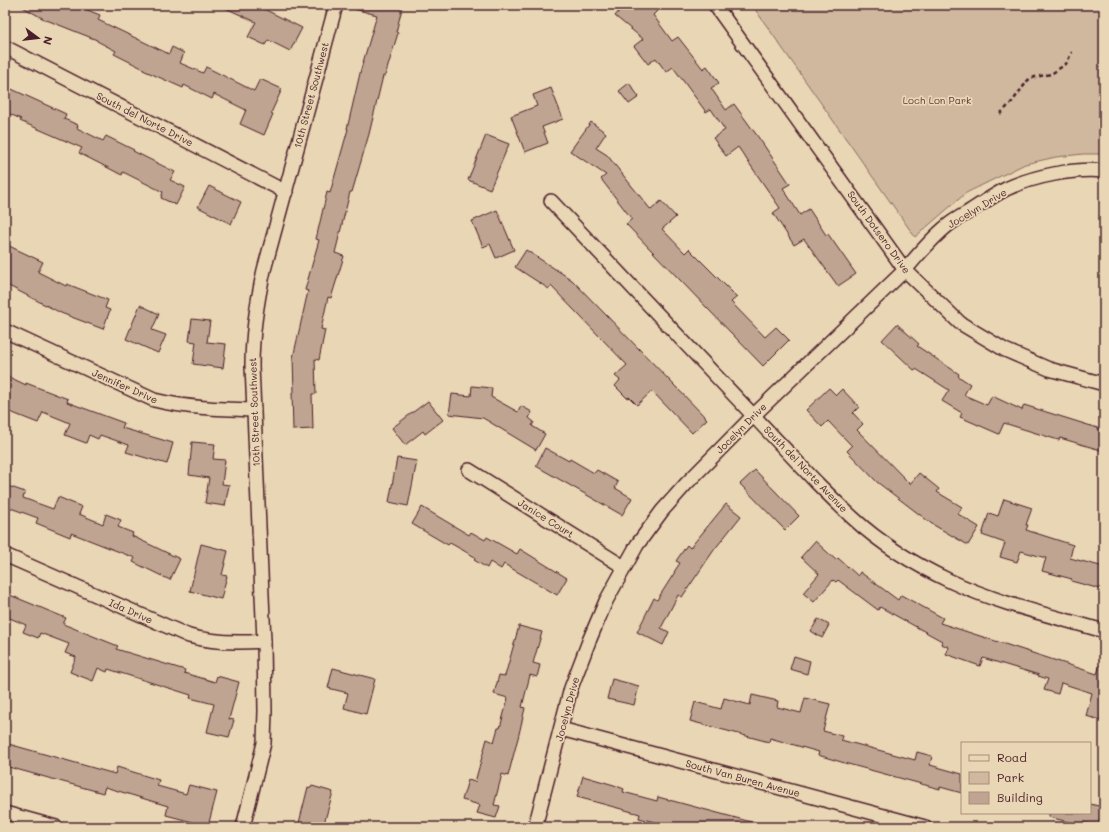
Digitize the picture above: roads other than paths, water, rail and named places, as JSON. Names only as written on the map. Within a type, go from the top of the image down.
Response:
[{"type":"street","name":"10th Street Southwest","points":[[243,827],[264,743],[264,641],[252,344],[256,306],[264,270],[336,5]]},
{"type":"street","name":"South Dotsero Drive","points":[[715,5],[905,270],[960,323],[1005,350],[1049,369],[1104,384]]},
{"type":"street","name":"South del Norte Drive","points":[[5,47],[286,192]]},
{"type":"street","name":"Jocelyn Drive","points":[[535,827],[571,688],[586,647],[606,601],[624,567],[637,545],[662,511],[686,484],[754,415],[905,270],[924,248],[947,226],[981,203],[1006,189],[1052,175],[1074,172],[1104,171]]},
{"type":"street","name":"South del Norte Avenue","points":[[551,201],[816,482],[854,519],[886,543],[920,565],[951,581],[994,599],[1104,631]]},
{"type":"street","name":"Jennifer Drive","points":[[5,331],[154,400],[170,404],[204,408],[254,410]]},
{"type":"street","name":"Janice Court","points":[[469,470],[624,567]]},
{"type":"street","name":"Ida Drive","points":[[5,554],[189,636],[216,641],[264,641]]},
{"type":"street","name":"South Van Buren Avenue","points":[[561,729],[925,827]]},
{"type":"street","points":[[5,813],[56,827]]},
{"type":"park label","name":"Loch Lon Park","points":[[937,100]]}]
